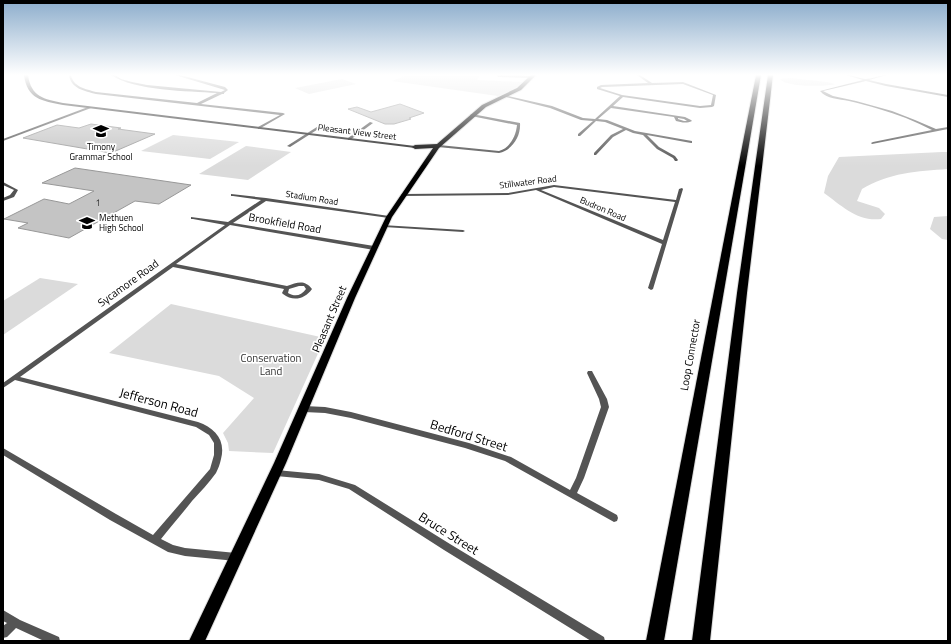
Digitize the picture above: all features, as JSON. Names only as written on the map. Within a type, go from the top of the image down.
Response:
[{"type":"highway","name":"Loop Connector","points":[[655,641],[752,105]]},
{"type":"highway","points":[[701,641],[766,105]]},
{"type":"main road","name":"Pleasant Street","points":[[197,641],[276,473],[374,248],[387,222],[403,195],[436,149],[472,115],[486,105]]},
{"type":"main road","points":[[415,147],[436,149]]},
{"type":"street","name":"Pleasant View Street","points":[[73,105],[415,147]]},
{"type":"street","points":[[206,105],[283,114],[259,128]]},
{"type":"street","points":[[543,105],[582,119],[606,121],[646,135],[691,142]]},
{"type":"street","points":[[687,105],[708,108],[712,105]]},
{"type":"street","points":[[866,105],[892,112],[936,131]]},
{"type":"street","points":[[579,136],[611,107],[676,117]]},
{"type":"street","points":[[3,140],[89,108]]},
{"type":"street","points":[[436,149],[499,152],[504,151],[512,145],[519,124],[472,115]]},
{"type":"street","points":[[349,139],[371,123]]},
{"type":"street","points":[[289,146],[321,126]]},
{"type":"street","points":[[873,144],[948,128]]},
{"type":"street","points":[[595,154],[612,136],[626,129]]},
{"type":"street","points":[[646,135],[658,148],[674,156],[676,160]]},
{"type":"street","points":[[3,183],[16,190],[12,196],[3,200]]},
{"type":"street","name":"Stillwater Road","points":[[403,195],[508,194],[548,186],[561,186],[677,201]]},
{"type":"street","name":"Budron Road","points":[[536,189],[665,243]]},
{"type":"street","points":[[651,288],[681,189]]},
{"type":"street","name":"Stadium Road","points":[[233,195],[266,199],[387,222],[463,232]]},
{"type":"street","name":"Sycamore Road","points":[[3,386],[266,199]]},
{"type":"street","name":"Brookfield Road","points":[[193,218],[374,248]]},
{"type":"street","points":[[173,264],[287,288]]},
{"type":"street","points":[[572,495],[580,478],[604,407],[603,399],[590,373]]},
{"type":"street","name":"Jefferson Road","points":[[15,378],[198,425],[216,436],[220,446],[219,458],[213,471],[154,540]]},
{"type":"street","name":"Bedford Street","points":[[304,409],[325,410],[352,415],[466,445],[518,464],[614,518]]},
{"type":"street","points":[[3,451],[171,549],[185,552],[236,557]]},
{"type":"street","name":"Bruce Street","points":[[276,473],[319,477],[352,487],[600,641]]},
{"type":"street","points":[[3,615],[52,640]]},
{"type":"street","points":[[3,633],[15,622]]},
{"type":"green space","points":[[173,135],[239,142],[210,159],[141,151]]},
{"type":"green space","points":[[246,146],[291,152],[248,180],[199,174]]},
{"type":"green space","points":[[948,152],[948,169],[914,172],[893,176],[882,179],[862,189],[857,201],[879,208],[885,214],[881,219],[858,216],[844,208],[824,193],[828,176],[839,157]]},
{"type":"green space","points":[[948,216],[948,240],[942,239],[930,229],[934,217]]},
{"type":"green space","points":[[40,278],[78,284],[3,335],[3,301]]},
{"type":"green space","name":"Conservation Land","points":[[171,304],[325,338],[273,453],[229,451],[228,443],[223,433],[254,398],[219,376],[109,353]]},
{"type":"building","points":[[396,105],[403,105],[424,113],[394,124],[385,124],[348,109],[357,107],[371,112]]},
{"type":"building","name":"Timony Grammar School","points":[[91,124],[155,134],[111,153],[23,138],[57,125],[79,128]]},
{"type":"building","name":"Methuen High School","points":[[75,168],[191,185],[159,204],[135,201],[69,238],[18,228],[28,223],[4,219],[44,199],[69,204],[94,191],[42,183]]},
{"type":"place","name":"Timony Grammar School","points":[[101,131]]},
{"type":"place","name":"Methuen High School","points":[[87,223]]}]
